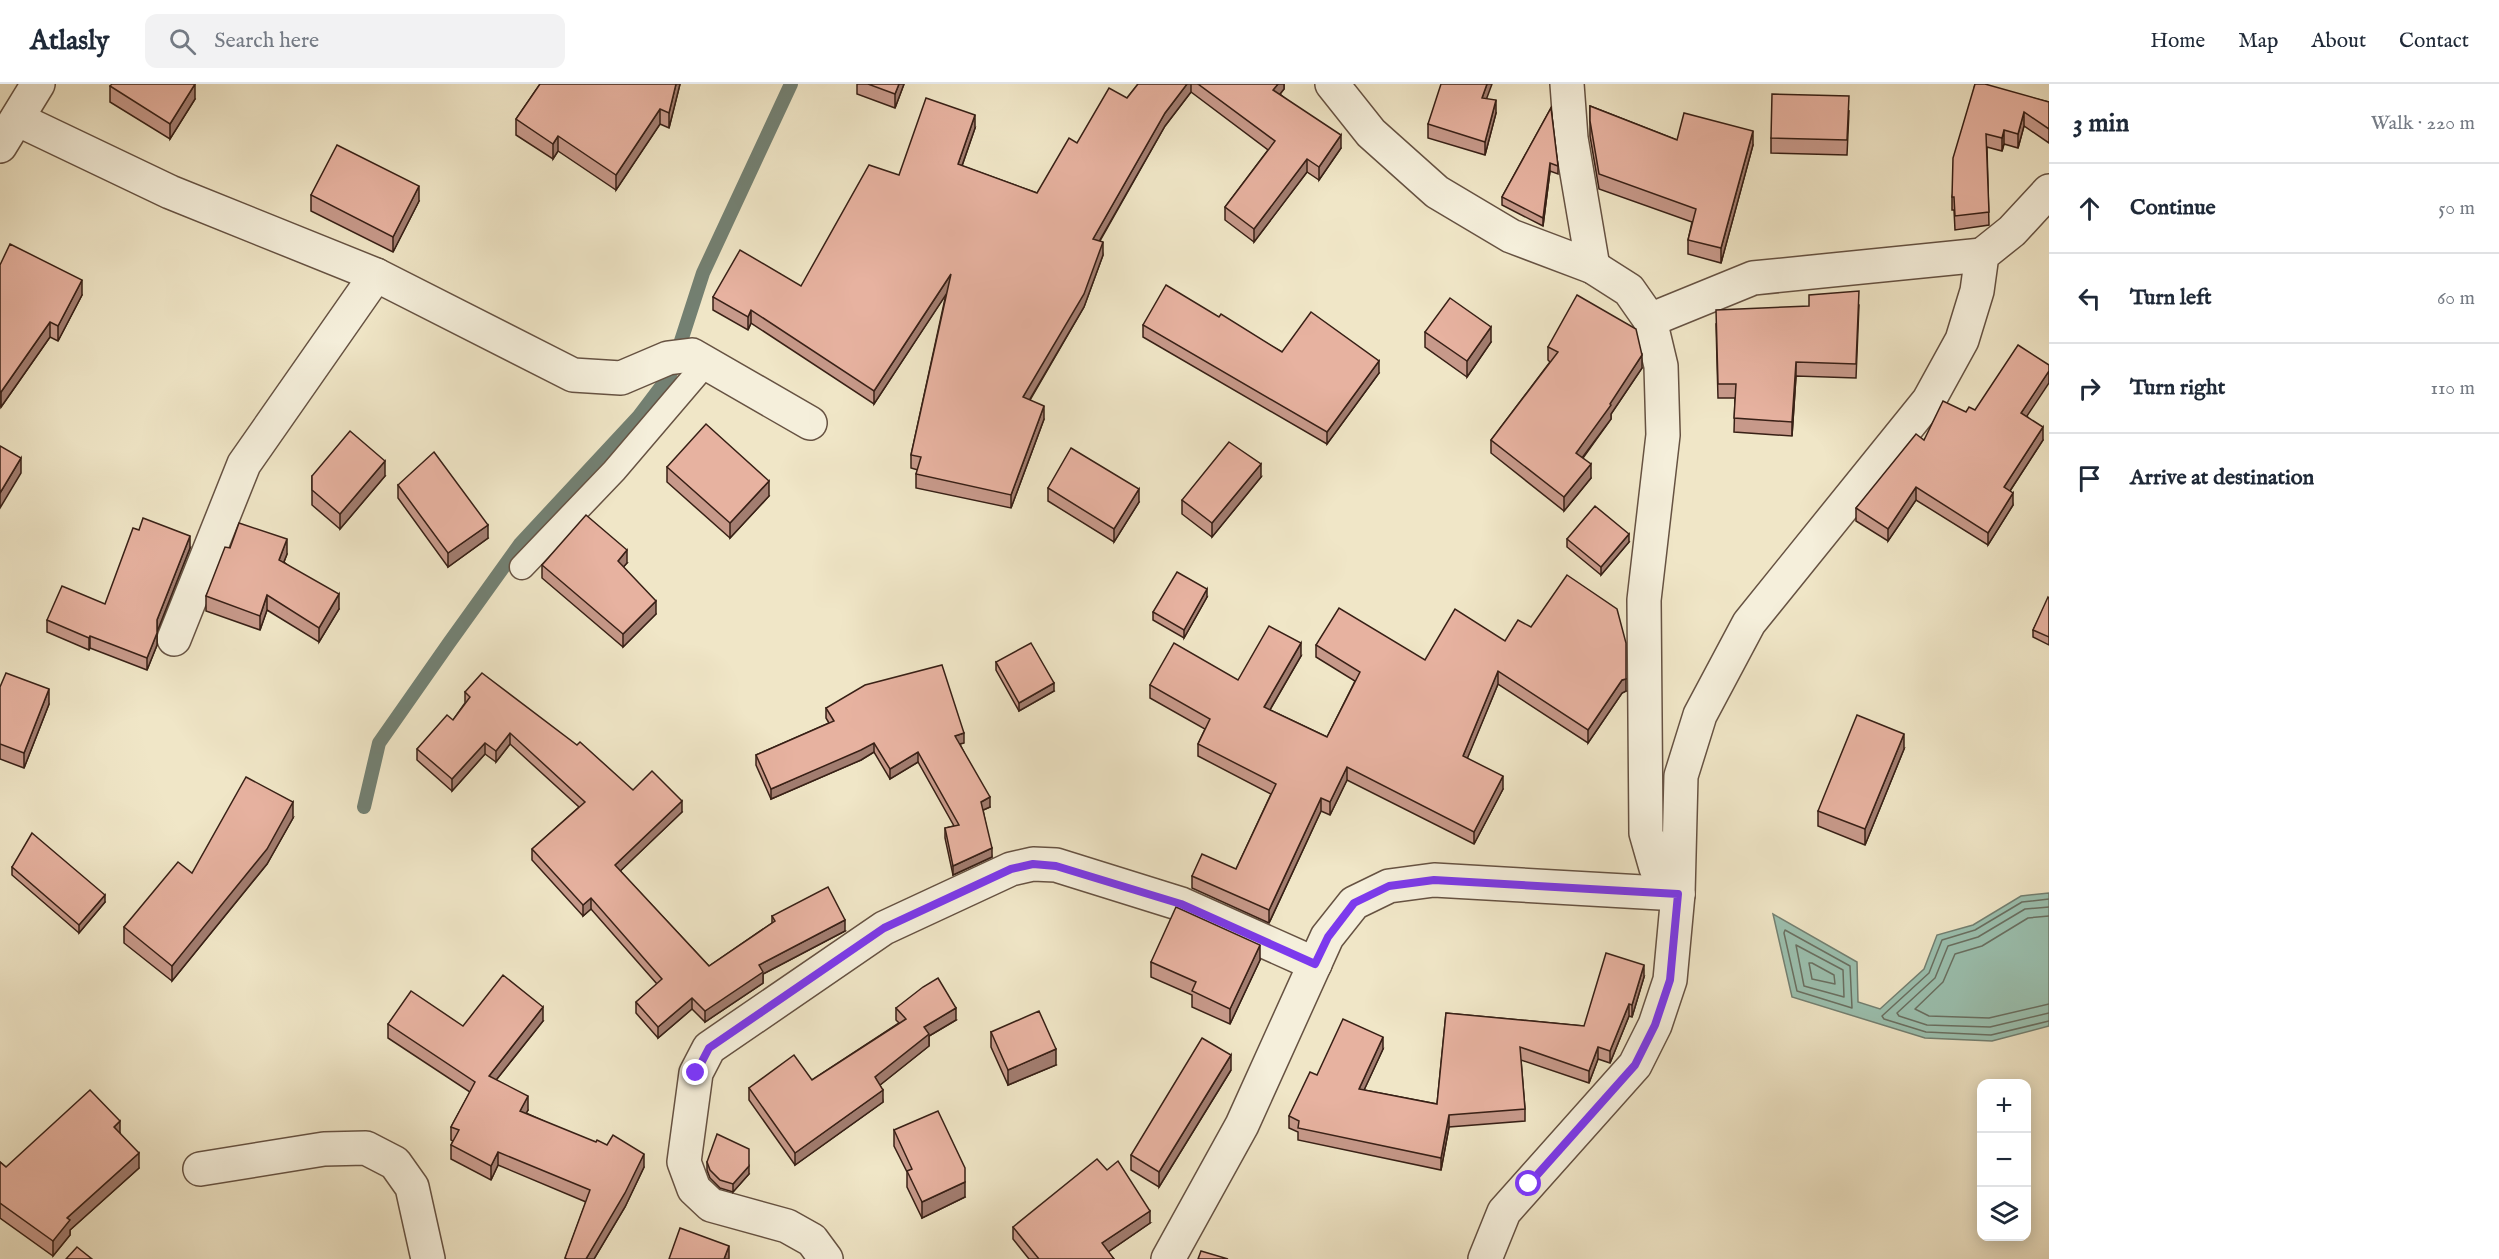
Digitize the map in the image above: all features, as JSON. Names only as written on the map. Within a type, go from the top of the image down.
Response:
[{"type":"street","points":[[38,84],[8,132],[170,192],[376,275],[573,375],[621,378],[689,358],[810,423]]},
{"type":"street","points":[[1332,84],[1371,133],[1437,192],[1511,236],[1593,267],[1629,290],[1650,320],[1661,366],[1663,435],[1644,600],[1646,833],[1656,868],[1678,894]]},
{"type":"street","points":[[1567,84],[1571,138],[1593,267]]},
{"type":"street","points":[[1650,320],[1753,278],[1982,255],[2012,231],[2049,191]]},
{"type":"street","points":[[1485,1259],[1504,1212],[1635,1065],[1655,1025],[1670,980],[1678,894],[1681,776],[1700,715],[1749,623],[1929,400],[1962,340],[1977,291],[1982,255]]},
{"type":"street","points":[[174,639],[244,464],[376,275]]},
{"type":"street","points":[[826,1259],[812,1240],[787,1226],[711,1205],[694,1189],[684,1162],[696,1073],[709,1048],[884,928],[1011,869],[1033,864],[1056,866],[1181,904],[1315,964]]},
{"type":"street","points":[[1168,1259],[1242,1125],[1328,937],[1354,903],[1389,886],[1434,880],[1678,894]]},
{"type":"street","points":[[200,1169],[324,1149],[366,1148],[395,1163],[412,1187],[428,1259]]},
{"type":"lane","points":[[522,567],[614,471],[689,358]]},
{"type":"water","points":[[2049,893],[2049,1026],[1992,1041],[1925,1038],[1792,997],[1773,914],[1857,962],[1858,1002],[1880,1009],[1924,969],[1937,935],[1973,925],[2021,896]]},
{"type":"building","points":[[112,84],[195,84],[170,124],[110,86]]},
{"type":"building","points":[[540,84],[676,84],[669,113],[660,109],[616,175],[558,136],[553,144],[516,119]]},
{"type":"building","points":[[868,84],[899,84],[895,94]]},
{"type":"building","points":[[1138,84],[1187,84],[1165,113],[1093,239],[1103,242],[1084,294],[1023,397],[1044,406],[1011,495],[916,474],[921,457],[911,455],[951,274],[874,391],[751,310],[748,317],[713,297],[740,250],[801,286],[869,165],[899,175],[926,98],[975,115],[958,164],[1037,193],[1069,138],[1077,143],[1109,88],[1127,98]]},
{"type":"building","points":[[1198,84],[1278,84],[1273,90],[1341,135],[1319,167],[1307,159],[1254,229],[1225,207],[1275,141]]},
{"type":"building","points":[[1441,84],[1487,84],[1482,98],[1496,100],[1485,142],[1428,124]]},
{"type":"building","points":[[1975,84],[1985,84],[2049,102],[2049,129],[2024,112],[2018,134],[2004,130],[2002,138],[1986,134],[1989,212],[1955,216],[1954,197],[1952,197],[1953,158]]},
{"type":"building","points":[[1772,94],[1849,96],[1847,140],[1771,138]]},
{"type":"building","points":[[1590,106],[1677,140],[1684,113],[1753,131],[1721,248],[1688,240],[1696,209],[1599,174],[1590,121]]},
{"type":"building","points":[[1551,108],[1558,166],[1550,163],[1543,218],[1502,197]]},
{"type":"building","points":[[337,145],[419,186],[393,237],[311,195]]},
{"type":"building","points":[[10,244],[82,280],[58,326],[50,322],[1,392],[0,265]]},
{"type":"building","points":[[1166,285],[1219,317],[1221,314],[1282,352],[1311,312],[1379,361],[1327,432],[1143,325]]},
{"type":"building","points":[[1859,291],[1856,364],[1796,362],[1792,422],[1734,418],[1736,384],[1718,384],[1716,310],[1809,306],[1809,295]]},
{"type":"building","points":[[1577,295],[1636,329],[1642,355],[1611,405],[1576,453],[1591,464],[1564,497],[1491,440],[1558,352],[1548,347]]},
{"type":"building","points":[[1450,298],[1491,327],[1467,361],[1425,332]]},
{"type":"building","points":[[2018,345],[2049,365],[2049,371],[2021,413],[2043,427],[2004,487],[2013,493],[1988,533],[1916,487],[1888,529],[1856,508],[1916,434],[1924,440],[1943,401],[1966,412],[1969,407],[1975,410]]},
{"type":"building","points":[[706,424],[769,481],[730,523],[667,467]]},
{"type":"building","points":[[350,431],[385,461],[340,514],[312,490],[312,476]]},
{"type":"building","points":[[1229,442],[1261,464],[1212,523],[1182,500]]},
{"type":"building","points":[[0,446],[21,458],[0,493]]},
{"type":"building","points":[[1071,448],[1139,489],[1114,529],[1048,488]]},
{"type":"building","points":[[434,452],[488,525],[448,553],[398,485]]},
{"type":"building","points":[[1595,506],[1629,534],[1601,567],[1567,539]]},
{"type":"building","points":[[586,515],[627,550],[618,561],[656,601],[623,634],[542,565]]},
{"type":"building","points":[[143,518],[190,536],[157,620],[157,633],[147,658],[90,636],[89,638],[47,620],[62,586],[105,604],[133,528],[139,530]]},
{"type":"building","points":[[239,523],[287,539],[279,560],[339,594],[319,628],[267,595],[260,616],[206,596],[225,547],[230,548]]},
{"type":"building","points":[[1177,572],[1207,589],[1184,630],[1153,612]]},
{"type":"building","points":[[1567,575],[1617,609],[1626,643],[1626,679],[1622,680],[1588,730],[1498,671],[1463,756],[1503,776],[1474,832],[1347,767],[1330,802],[1321,798],[1269,910],[1192,876],[1202,854],[1236,869],[1276,784],[1198,744],[1210,719],[1150,685],[1174,643],[1238,680],[1269,626],[1301,643],[1264,707],[1327,737],[1360,672],[1316,645],[1339,608],[1425,660],[1455,609],[1505,641],[1518,620],[1531,627]]},
{"type":"building","points":[[2049,598],[2049,637],[2033,630]]},
{"type":"building","points":[[1031,643],[1054,683],[1019,703],[996,662]]},
{"type":"building","points":[[942,665],[964,733],[955,736],[990,797],[981,802],[992,848],[953,866],[945,828],[959,825],[918,752],[890,769],[874,743],[771,789],[756,755],[834,721],[826,708],[865,685]]},
{"type":"building","points":[[6,673],[49,689],[24,753],[0,744],[0,687]]},
{"type":"building","points":[[482,673],[577,745],[580,742],[633,790],[652,771],[682,801],[615,865],[709,966],[775,921],[772,916],[828,887],[845,920],[759,965],[763,972],[705,1011],[692,998],[658,1027],[636,1002],[662,979],[591,898],[583,905],[532,849],[585,802],[510,733],[496,751],[485,743],[452,779],[417,749],[447,715],[453,720],[470,697],[465,692]]},
{"type":"building","points":[[1857,715],[1904,734],[1865,829],[1818,811]]},
{"type":"building","points":[[246,777],[293,802],[267,849],[172,966],[124,927],[178,862],[192,873]]},
{"type":"building","points":[[32,833],[105,895],[79,925],[12,867]]},
{"type":"building","points":[[1176,907],[1260,945],[1230,1009],[1192,991],[1196,982],[1151,962]]},
{"type":"building","points":[[1606,953],[1644,965],[1632,1005],[1629,1004],[1610,1051],[1598,1047],[1589,1071],[1520,1047],[1525,1109],[1449,1115],[1441,1158],[1298,1128],[1299,1121],[1289,1116],[1310,1072],[1317,1075],[1343,1019],[1383,1037],[1359,1089],[1437,1104],[1446,1013],[1584,1026]]},
{"type":"building","points":[[503,975],[543,1007],[489,1076],[528,1096],[520,1111],[607,1145],[613,1135],[644,1154],[625,1193],[586,1259],[565,1258],[590,1190],[498,1152],[491,1166],[451,1145],[459,1130],[451,1127],[475,1082],[388,1024],[411,991],[463,1026]]},
{"type":"building","points":[[938,978],[956,1008],[924,1027],[929,1034],[875,1077],[883,1090],[795,1153],[749,1088],[794,1055],[812,1080],[906,1019],[896,1008]]},
{"type":"building","points":[[1039,1011],[1056,1049],[1008,1070],[991,1032]]},
{"type":"building","points":[[1202,1038],[1231,1055],[1159,1172],[1131,1155]]},
{"type":"building","points":[[90,1090],[120,1121],[114,1127],[139,1153],[67,1218],[70,1220],[53,1241],[0,1203],[0,1162],[6,1167]]},
{"type":"building","points":[[938,1111],[965,1168],[965,1182],[922,1202],[907,1171],[912,1169],[894,1130]]},
{"type":"building","points":[[717,1134],[749,1149],[749,1166],[733,1184],[720,1180],[710,1170],[707,1162]]},
{"type":"building","points":[[1097,1159],[1107,1170],[1118,1161],[1150,1211],[1102,1243],[1114,1259],[1039,1259],[1013,1227]]},
{"type":"building","points":[[680,1228],[729,1246],[724,1259],[669,1259]]},
{"type":"building","points":[[77,1247],[92,1259],[66,1259]]},
{"type":"building","points":[[1201,1251],[1228,1259],[1198,1259]]},
{"type":"waterway","points":[[364,807],[379,743],[449,643],[520,544],[639,416],[670,375],[703,273],[791,84]]},
{"type":"route","points":[[696,1073],[709,1048],[884,928],[1011,869],[1033,864],[1056,866],[1181,904],[1315,964],[1328,937],[1354,903],[1389,886],[1434,880],[1678,894],[1670,980],[1655,1025],[1635,1065],[1529,1184]]}]
